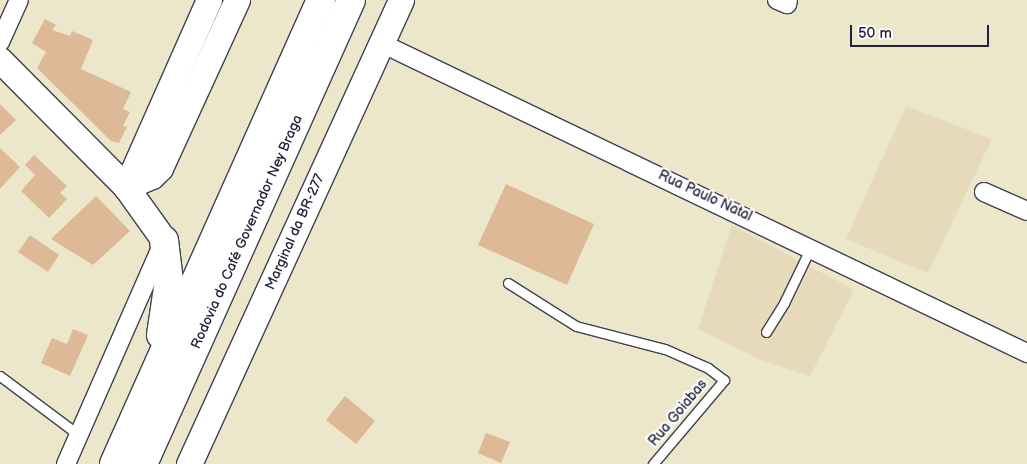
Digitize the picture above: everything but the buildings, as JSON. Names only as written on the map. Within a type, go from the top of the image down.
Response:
[{"type":"highway","name":"Rodovia do Café Governador Ney Braga","points":[[114,464],[321,0]]},
{"type":"highway","name":"Rodovia do Café Governador Ney Braga","points":[[143,464],[351,0]]},
{"type":"highway","points":[[152,380],[169,281],[169,259],[164,240]]},
{"type":"street","points":[[0,42],[19,0]]},
{"type":"street","points":[[126,187],[209,0]]},
{"type":"street","points":[[126,187],[152,176],[160,168],[237,0]]},
{"type":"street","name":"Marginal da BR-277","points":[[195,462],[401,0]]},
{"type":"street","points":[[777,0],[787,4],[788,0]]},
{"type":"street","name":"Rua Paulo Natal","points":[[381,43],[811,247],[1027,353]]},
{"type":"street","points":[[0,60],[126,187],[164,240],[66,464]]},
{"type":"street","points":[[984,192],[1027,211]]},
{"type":"lane","points":[[766,332],[784,303],[811,247]]},
{"type":"lane","name":"Rua Goiabas","points":[[508,283],[576,326],[665,349],[708,368],[724,380],[653,464]]},
{"type":"lane","points":[[0,376],[79,435]]},
{"type":"shaded area","points":[[906,106],[992,139],[928,273],[846,239]]},
{"type":"shaded area","points":[[732,225],[854,290],[810,376],[761,360],[698,329]]}]
